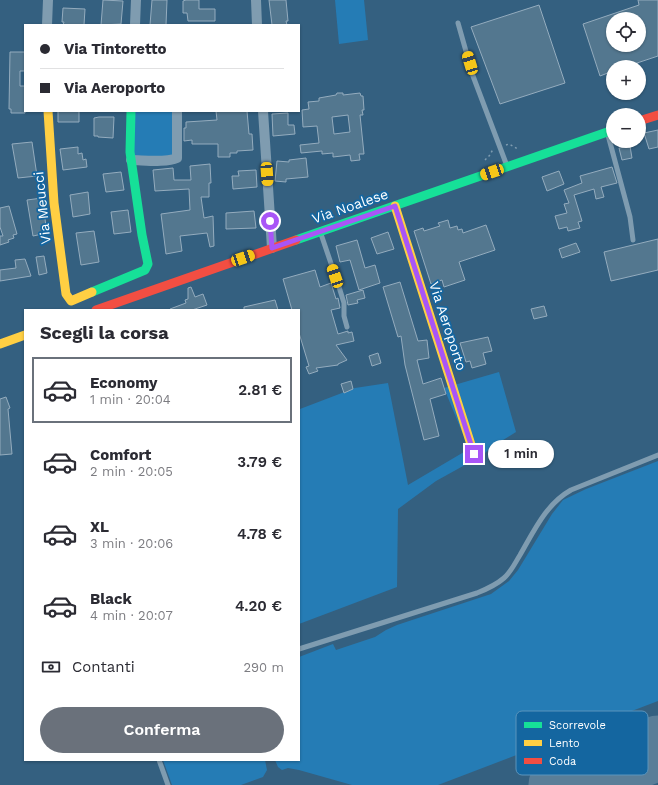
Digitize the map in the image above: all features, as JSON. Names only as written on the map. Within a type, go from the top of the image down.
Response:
[{"type":"street","points":[[47,24],[48,0]]},
{"type":"street","points":[[135,24],[136,0]]},
{"type":"street","points":[[256,0],[257,24]]},
{"type":"street","name":"Via Meucci","points":[[48,112],[54,204],[66,294],[72,305]]},
{"type":"street","points":[[72,305],[147,268],[148,264],[142,235],[130,152],[131,112]]},
{"type":"street","points":[[131,160],[174,160],[177,158],[178,112]]},
{"type":"street","points":[[263,112],[272,248]]},
{"type":"street","points":[[646,118],[658,114]]},
{"type":"street","name":"Via Noalese","points":[[99,309],[606,132]]},
{"type":"street","name":"Via Aeroporto","points":[[395,206],[474,454]]},
{"type":"street","points":[[0,344],[24,335]]},
{"type":"lane","points":[[458,23],[474,76],[507,166]]},
{"type":"lane","points":[[614,148],[630,217],[633,240]]},
{"type":"lane","points":[[320,231],[341,292],[344,303],[344,316],[347,326]]},
{"type":"lane","points":[[300,649],[477,593],[493,586],[504,578],[513,567],[545,513],[562,495],[570,490],[658,455]]},
{"type":"lane","points":[[159,761],[168,785]]},
{"type":"shaded area","points":[[335,0],[364,0],[368,40],[339,44]]},
{"type":"shaded area","points":[[134,112],[174,112],[172,158],[133,157]]},
{"type":"shaded area","points":[[499,372],[516,432],[490,448],[483,455],[436,481],[398,509],[397,587],[300,624],[300,409],[355,388],[388,383],[408,485],[469,449],[444,388]]},
{"type":"shaded area","points":[[658,461],[658,701],[632,711],[516,711],[516,755],[438,785],[352,785],[299,770],[288,768],[282,770],[278,767],[275,761],[300,761],[300,657],[333,644],[336,650],[375,637],[397,625],[491,594],[509,581],[518,570],[552,514],[563,500],[586,489]]},
{"type":"shaded area","points":[[163,761],[265,761],[267,770],[263,777],[241,785],[172,785]]},
{"type":"building","points":[[103,0],[123,1],[121,24],[101,24]]},
{"type":"building","points":[[152,0],[167,0],[166,24],[150,24]]},
{"type":"building","points":[[199,0],[199,9],[215,9],[215,21],[188,21],[187,13],[183,13],[183,1]]},
{"type":"building","points":[[269,0],[286,0],[288,21],[286,21],[287,24],[272,24]]},
{"type":"building","points":[[638,0],[658,0],[658,56],[646,60],[606,60],[606,74],[600,76],[583,24],[606,16],[606,52],[646,52],[646,12],[618,12],[639,5]]},
{"type":"building","points":[[539,5],[565,83],[500,104],[471,27]]},
{"type":"building","points":[[63,8],[85,9],[84,24],[63,24],[64,22],[62,22]]},
{"type":"building","points":[[10,52],[24,52],[24,71],[20,71],[20,86],[24,86],[25,113],[11,113],[11,109],[9,109]]},
{"type":"building","points":[[337,93],[343,93],[343,95],[360,93],[361,96],[363,96],[364,110],[362,110],[363,115],[360,115],[364,154],[359,154],[360,160],[351,161],[350,155],[333,157],[333,153],[322,154],[322,151],[301,153],[300,145],[319,143],[317,126],[303,127],[302,110],[309,109],[308,102],[319,101],[319,98],[336,95]],"holes":[[[348,115],[350,132],[334,134],[332,117]]]},
{"type":"building","points":[[58,112],[79,112],[79,122],[58,122]]},
{"type":"building","points":[[216,112],[247,112],[249,134],[252,134],[253,150],[230,153],[230,157],[218,157],[218,144],[192,144],[192,140],[184,141],[184,128],[186,128],[186,122],[217,120]]},
{"type":"building","points":[[288,113],[288,125],[294,125],[295,134],[273,136],[272,114]]},
{"type":"building","points":[[114,117],[113,138],[94,136],[94,118]]},
{"type":"building","points":[[658,130],[658,147],[649,149],[646,139],[646,133]]},
{"type":"building","points":[[32,142],[37,176],[18,178],[12,144]]},
{"type":"building","points":[[78,147],[78,154],[82,153],[83,160],[86,159],[87,167],[63,170],[60,149]]},
{"type":"building","points":[[619,148],[630,148],[632,158],[622,160]]},
{"type":"building","points":[[306,158],[308,177],[286,179],[286,182],[275,181],[277,161],[289,162],[289,160]]},
{"type":"building","points":[[210,164],[211,183],[209,183],[209,197],[201,197],[204,218],[213,216],[214,246],[210,247],[207,233],[180,236],[182,251],[166,254],[161,214],[190,210],[189,189],[155,191],[153,170],[173,168],[174,180],[191,180],[190,166]]},
{"type":"building","points":[[612,167],[617,183],[601,187],[604,197],[596,199],[594,189],[574,195],[582,221],[578,222],[580,228],[568,231],[567,227],[559,229],[555,216],[567,213],[564,204],[569,203],[564,190],[582,183],[580,176]]},
{"type":"building","points":[[256,170],[257,187],[233,189],[232,176],[239,176],[238,171]]},
{"type":"building","points":[[559,171],[564,184],[547,191],[542,177]]},
{"type":"building","points":[[121,172],[124,190],[106,192],[103,174]]},
{"type":"building","points":[[88,192],[90,214],[73,217],[70,195]]},
{"type":"building","points":[[42,198],[47,233],[33,236],[27,200]]},
{"type":"building","points":[[9,206],[17,234],[13,235],[14,238],[8,240],[9,242],[0,245],[0,236],[3,236],[0,227],[0,208]]},
{"type":"building","points":[[128,210],[131,232],[114,234],[111,212]]},
{"type":"building","points":[[254,211],[256,228],[226,229],[226,213]]},
{"type":"building","points":[[448,220],[450,228],[457,226],[458,230],[462,229],[463,233],[486,225],[495,250],[459,262],[465,280],[444,287],[442,280],[431,284],[414,231],[423,228],[424,231],[440,226],[438,223]]},
{"type":"building","points":[[94,231],[99,262],[81,265],[76,233]]},
{"type":"building","points":[[388,232],[394,249],[377,254],[371,238]]},
{"type":"building","points":[[658,239],[658,270],[611,281],[604,252]]},
{"type":"building","points":[[357,240],[365,268],[375,265],[380,283],[359,290],[350,260],[340,262],[336,246]]},
{"type":"building","points":[[576,243],[580,252],[562,258],[559,249]]},
{"type":"building","points":[[44,256],[47,273],[39,275],[36,257]]},
{"type":"building","points":[[25,259],[31,276],[0,281],[0,270],[16,268],[15,260]]},
{"type":"building","points":[[315,270],[320,287],[331,283],[336,299],[338,298],[340,308],[331,310],[338,334],[348,331],[348,333],[352,332],[354,341],[336,345],[347,360],[338,365],[316,368],[318,371],[309,374],[306,367],[309,366],[300,336],[300,309],[292,309],[283,279]]},
{"type":"building","points":[[400,282],[418,341],[427,340],[429,358],[417,360],[423,384],[441,378],[446,394],[430,399],[439,436],[424,440],[405,365],[401,336],[398,337],[383,287]]},
{"type":"building","points":[[191,287],[195,297],[203,294],[207,305],[195,309],[170,309],[186,303],[185,300],[188,299],[188,288]]},
{"type":"building","points":[[363,290],[365,298],[357,300],[358,303],[348,305],[346,295]]},
{"type":"building","points":[[275,300],[278,309],[244,309],[244,307]]},
{"type":"building","points":[[544,306],[547,316],[534,319],[531,309]]},
{"type":"building","points":[[488,337],[492,351],[483,353],[486,364],[472,368],[470,361],[466,362],[460,343]]},
{"type":"building","points":[[378,353],[381,363],[372,366],[369,356]]},
{"type":"building","points":[[351,381],[353,389],[344,393],[341,384]]},
{"type":"building","points":[[6,397],[10,408],[8,409],[12,454],[0,455],[0,399]]},
{"type":"runway","points":[[648,752],[658,748]]},
{"type":"runway","points":[[561,785],[587,775]]},
{"type":"traffic: fast","points":[[92,292],[145,270],[148,264],[142,235],[130,152],[131,112]]},
{"type":"traffic: fast","points":[[296,240],[606,132]]},
{"type":"traffic: slow","points":[[48,112],[54,203],[66,294],[71,301],[92,292]]},
{"type":"traffic: slow","points":[[395,206],[474,454]]},
{"type":"traffic: slow","points":[[0,344],[24,335]]},
{"type":"traffic: jam","points":[[646,119],[658,115]]},
{"type":"traffic: jam","points":[[99,309],[296,240]]},
{"type":"route","points":[[270,221],[272,248],[395,206],[474,454]]}]
